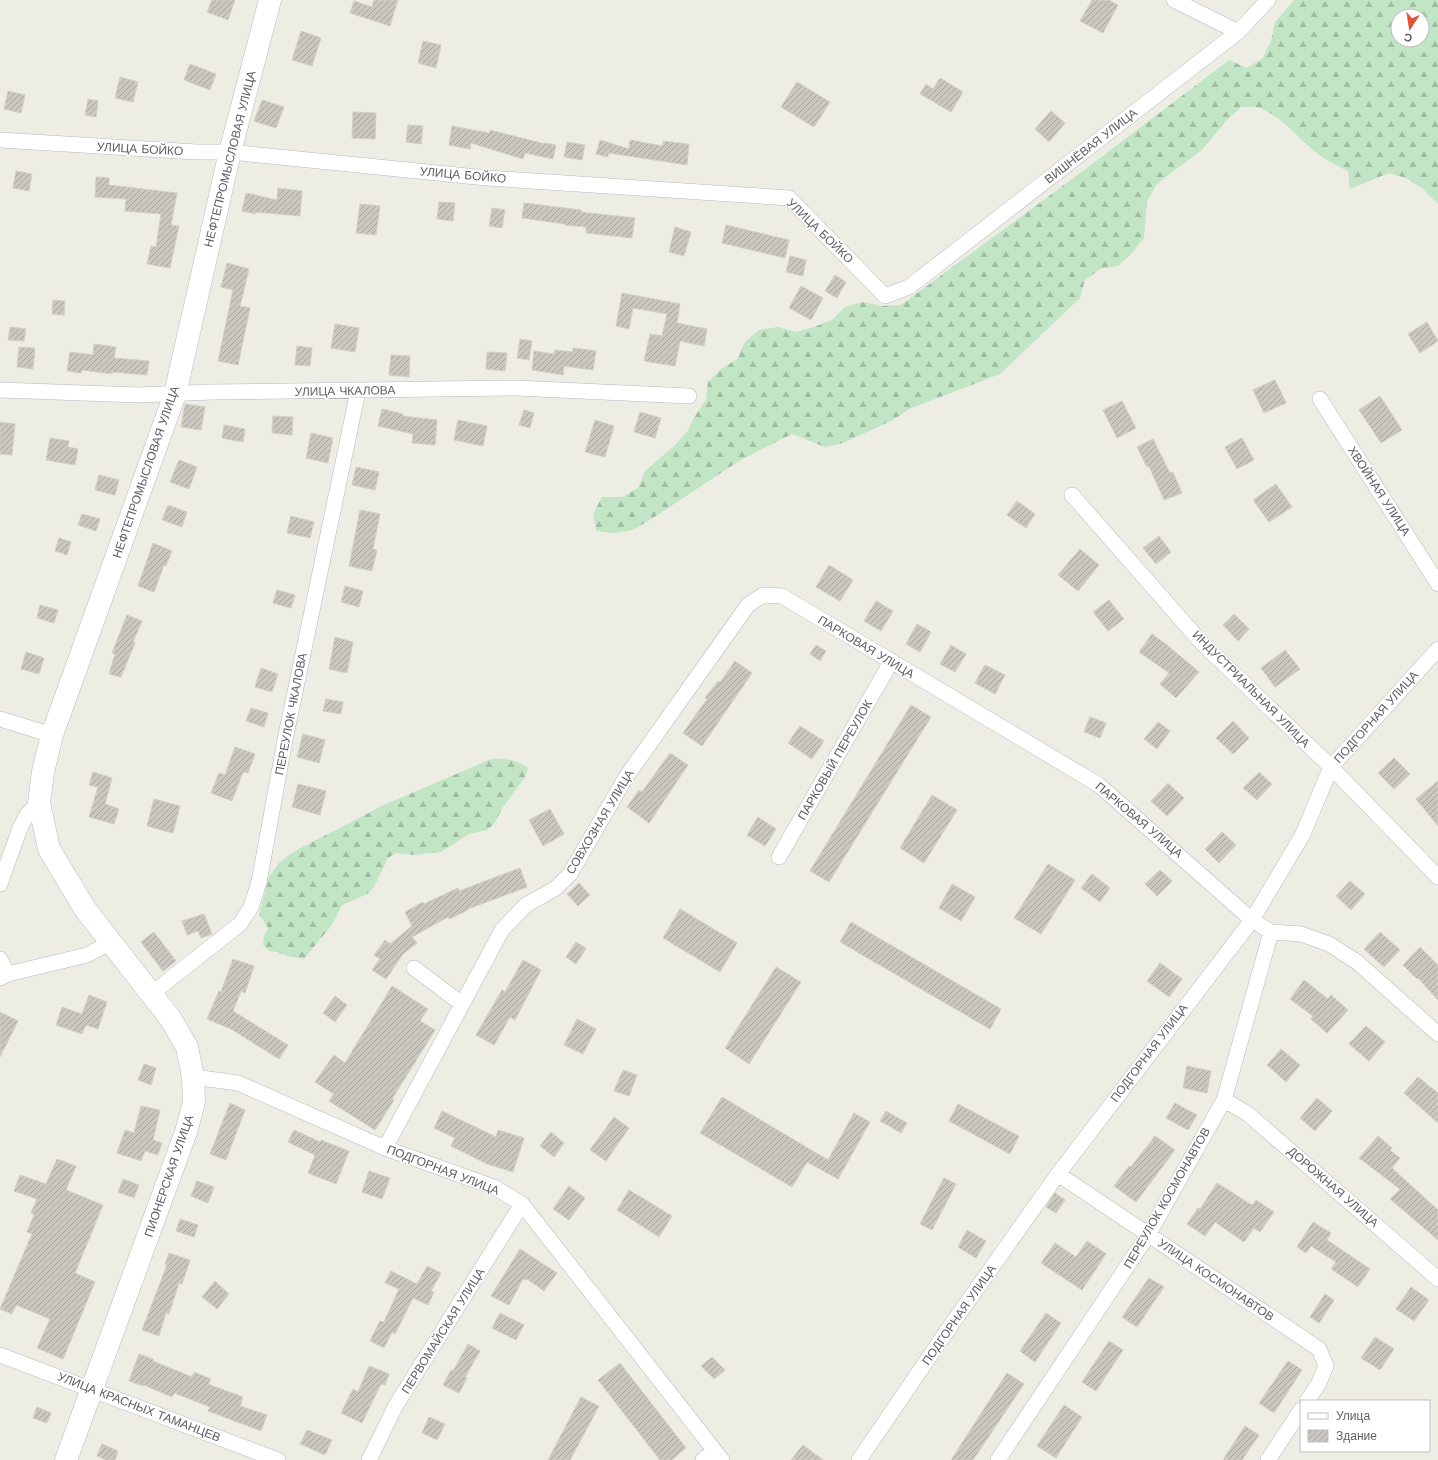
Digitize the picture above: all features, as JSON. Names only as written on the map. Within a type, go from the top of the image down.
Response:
[{"type":"main road","name":"НЕФТЕПРОМЫСЛОВАЯ УЛИЦА","points":[[39,803],[43,772],[52,735],[175,394],[230,152],[270,0]]},
{"type":"main road","name":"ПИОНЕРСКАЯ УЛИЦА","points":[[39,803],[49,849],[85,909],[170,1018],[187,1047],[193,1077],[194,1102],[187,1130],[93,1390],[66,1460]]},
{"type":"street","points":[[1174,0],[1238,32]]},
{"type":"street","name":"ВИШНЁВАЯ УЛИЦА","points":[[885,296],[910,287],[1238,32],[1268,0]]},
{"type":"street","name":"УЛИЦА БОЙКО","points":[[0,140],[196,152],[230,152],[487,178],[789,198],[885,296]]},
{"type":"street","name":"УЛИЦА ЧКАЛОВА","points":[[0,390],[138,395],[212,392],[516,388],[689,396]]},
{"type":"street","name":"ПЕРЕУЛОК ЧКАЛОВА","points":[[151,994],[240,924],[251,907],[259,882],[285,740],[358,391]]},
{"type":"street","name":"ХВОЙНАЯ УЛИЦА","points":[[1320,399],[1438,584]]},
{"type":"street","name":"ИНДУСТРИАЛЬНАЯ УЛИЦА","points":[[1072,495],[1201,642],[1331,767],[1438,877]]},
{"type":"street","name":"СОВХОЗНАЯ УЛИЦА","points":[[385,1148],[502,930],[526,905],[556,888],[570,874],[626,777],[748,605],[763,595],[782,596]]},
{"type":"street","name":"ПАРКОВАЯ УЛИЦА","points":[[782,596],[1099,785],[1252,920],[1271,932],[1302,934],[1329,944],[1357,962],[1438,1034]]},
{"type":"street","name":"ПОДГОРНАЯ УЛИЦА","points":[[859,1460],[949,1328],[1058,1174],[1252,920],[1303,834],[1331,767],[1438,649]]},
{"type":"street","name":"ПАРКОВЫЙ ПЕРЕУЛОК","points":[[779,857],[891,662]]},
{"type":"street","points":[[0,719],[52,735]]},
{"type":"street","points":[[0,884],[20,828],[28,813],[39,803]]},
{"type":"street","name":"ПЕРЕУЛОК КОСМОНАВТОВ","points":[[998,1460],[1148,1235],[1224,1100],[1271,932]]},
{"type":"street","points":[[0,959],[4,976],[87,955],[111,942]]},
{"type":"street","points":[[414,968],[462,1004]]},
{"type":"street","name":"ПОДГОРНАЯ УЛИЦА","points":[[193,1077],[238,1083],[385,1148],[494,1187],[522,1204],[718,1455]]},
{"type":"street","name":"ДОРОЖНАЯ УЛИЦА","points":[[1224,1100],[1248,1114],[1438,1279]]},
{"type":"street","name":"УЛИЦА КОСМОНАВТОВ","points":[[1058,1174],[1319,1349],[1326,1366],[1318,1385],[1308,1400]]},
{"type":"street","name":"ПЕРВОМАЙСКАЯ УЛИЦА","points":[[369,1460],[396,1405],[522,1204]]},
{"type":"street","name":"УЛИЦА КРАСНЫХ ТАМАНЦЕВ","points":[[0,1354],[278,1460]]},
{"type":"street","points":[[1268,1460],[1300,1412]]},
{"type":"street","points":[[703,1460],[718,1455]]},
{"type":"green space","points":[[1294,0],[1438,0],[1438,204],[1422,188],[1406,178],[1389,173],[1350,189],[1348,171],[1321,157],[1276,117],[1268,112],[1258,107],[1241,107],[1227,120],[1202,150],[1156,185],[1147,202],[1144,238],[1132,253],[1118,266],[1100,269],[1085,280],[1080,298],[1000,374],[909,409],[893,420],[843,443],[825,447],[792,434],[739,461],[633,530],[615,533],[596,531],[593,514],[602,497],[622,497],[638,488],[645,471],[675,445],[687,432],[695,416],[706,400],[708,382],[721,369],[737,359],[745,342],[759,330],[778,327],[796,332],[832,320],[845,307],[863,302],[882,306],[901,305],[1087,168],[1229,60],[1247,68],[1263,58],[1271,41],[1275,22]]},
{"type":"green space","points":[[491,759],[511,760],[528,768],[525,777],[503,807],[494,824],[487,830],[469,834],[441,852],[414,855],[396,853],[388,858],[374,887],[367,894],[342,905],[332,925],[304,959],[269,951],[263,945],[264,936],[268,928],[259,914],[269,877],[279,863],[293,852],[384,805]]},
{"type":"building","points":[[212,0],[235,0],[228,20],[207,12]]},
{"type":"building","points":[[374,0],[398,0],[390,26],[350,13],[354,1],[372,7]]},
{"type":"building","points":[[1092,0],[1109,0],[1118,5],[1103,33],[1080,21]]},
{"type":"building","points":[[301,31],[321,38],[312,66],[292,60]]},
{"type":"building","points":[[423,41],[441,45],[436,68],[418,63]]},
{"type":"building","points":[[190,64],[216,74],[210,90],[184,80]]},
{"type":"building","points":[[120,77],[138,82],[133,102],[115,98]]},
{"type":"building","points":[[940,78],[963,92],[951,112],[920,94],[926,84],[933,89]]},
{"type":"building","points":[[797,82],[830,102],[814,127],[781,107]]},
{"type":"building","points":[[8,91],[25,95],[21,113],[4,109]]},
{"type":"building","points":[[88,99],[98,101],[96,117],[85,115]]},
{"type":"building","points":[[262,100],[284,107],[276,128],[254,121]]},
{"type":"building","points":[[1051,111],[1065,123],[1049,142],[1035,129]]},
{"type":"building","points":[[353,112],[376,113],[375,139],[352,138]]},
{"type":"building","points":[[408,125],[423,126],[421,144],[406,142]]},
{"type":"building","points":[[452,126],[489,133],[490,130],[545,144],[556,145],[553,159],[525,153],[523,159],[471,143],[470,149],[449,145]]},
{"type":"building","points":[[600,140],[629,149],[630,140],[663,146],[663,141],[689,144],[687,165],[609,153],[607,157],[596,154]]},
{"type":"building","points":[[567,142],[585,145],[582,160],[564,157]]},
{"type":"building","points":[[16,171],[32,174],[29,191],[13,188]]},
{"type":"building","points":[[96,177],[109,178],[109,185],[177,193],[171,225],[179,226],[170,268],[147,264],[151,246],[156,247],[161,214],[125,211],[126,199],[95,197]]},
{"type":"building","points":[[278,188],[302,191],[300,216],[256,212],[255,214],[242,211],[246,193],[277,200]]},
{"type":"building","points":[[439,202],[455,203],[453,221],[437,219]]},
{"type":"building","points":[[524,203],[581,210],[581,212],[635,218],[632,238],[586,233],[586,227],[522,218]]},
{"type":"building","points":[[360,204],[380,206],[376,235],[356,233]]},
{"type":"building","points":[[492,208],[505,210],[502,228],[489,226]]},
{"type":"building","points":[[726,225],[789,240],[785,258],[722,243]]},
{"type":"building","points":[[675,227],[691,232],[684,256],[669,252]]},
{"type":"building","points":[[790,256],[806,260],[803,276],[786,272]]},
{"type":"building","points":[[227,263],[249,269],[240,306],[250,308],[238,365],[218,361],[233,290],[221,287]]},
{"type":"building","points":[[835,275],[846,282],[837,298],[825,291]]},
{"type":"building","points":[[801,286],[823,298],[811,320],[789,308]]},
{"type":"building","points":[[622,293],[680,304],[677,323],[707,329],[704,346],[680,341],[675,366],[644,361],[650,334],[662,336],[667,314],[633,308],[629,329],[616,326]]},
{"type":"building","points":[[53,300],[65,301],[64,315],[52,314]]},
{"type":"building","points":[[1427,322],[1438,341],[1420,353],[1408,334]]},
{"type":"building","points":[[335,324],[359,328],[355,352],[331,348]]},
{"type":"building","points":[[10,327],[26,329],[24,341],[8,340]]},
{"type":"building","points":[[520,339],[532,341],[529,360],[517,358]]},
{"type":"building","points":[[94,344],[116,347],[114,358],[149,361],[147,375],[112,372],[112,374],[82,370],[81,373],[67,371],[70,352],[93,355]]},
{"type":"building","points":[[297,346],[312,348],[310,366],[295,365]]},
{"type":"building","points":[[19,347],[35,348],[33,369],[17,367]]},
{"type":"building","points":[[573,348],[596,351],[593,370],[564,366],[563,375],[532,370],[534,351],[554,354],[555,350],[573,352]]},
{"type":"building","points":[[487,352],[507,353],[505,371],[486,369]]},
{"type":"building","points":[[391,355],[410,356],[409,377],[389,375]]},
{"type":"building","points":[[1275,380],[1286,403],[1264,413],[1253,390]]},
{"type":"building","points":[[1380,396],[1402,430],[1381,443],[1359,410]]},
{"type":"building","points":[[1122,401],[1136,428],[1117,438],[1103,410]]},
{"type":"building","points":[[185,404],[205,407],[201,430],[181,427]]},
{"type":"building","points":[[382,409],[403,414],[403,416],[437,420],[435,445],[412,443],[413,434],[378,426]]},
{"type":"building","points":[[524,410],[534,413],[530,428],[519,425]]},
{"type":"building","points":[[640,412],[661,418],[655,438],[634,432]]},
{"type":"building","points":[[273,416],[293,417],[292,435],[272,433]]},
{"type":"building","points":[[458,420],[487,426],[483,446],[454,440]]},
{"type":"building","points":[[595,420],[614,426],[605,457],[585,452]]},
{"type":"building","points":[[0,422],[15,424],[12,455],[0,454]]},
{"type":"building","points":[[224,425],[245,429],[243,442],[222,438]]},
{"type":"building","points":[[311,433],[333,438],[328,463],[306,458]]},
{"type":"building","points":[[50,438],[69,441],[68,447],[78,449],[75,465],[46,460]]},
{"type":"building","points":[[1242,438],[1254,460],[1237,469],[1225,447]]},
{"type":"building","points":[[1153,439],[1170,473],[1173,472],[1182,493],[1164,500],[1149,466],[1147,467],[1137,447]]},
{"type":"building","points":[[179,460],[197,467],[189,489],[170,482]]},
{"type":"building","points":[[356,467],[379,472],[375,490],[352,485]]},
{"type":"building","points":[[99,475],[119,480],[115,495],[95,490]]},
{"type":"building","points":[[1276,484],[1292,507],[1269,522],[1253,500]]},
{"type":"building","points":[[1017,501],[1035,514],[1026,528],[1007,515]]},
{"type":"building","points":[[168,505],[187,512],[182,527],[162,520]]},
{"type":"building","points":[[360,510],[380,514],[373,549],[377,550],[372,571],[349,566]]},
{"type":"building","points":[[82,514],[100,519],[96,531],[78,525]]},
{"type":"building","points":[[291,516],[314,522],[310,538],[287,533]]},
{"type":"building","points":[[1159,536],[1171,552],[1156,564],[1143,548]]},
{"type":"building","points":[[59,538],[71,542],[67,555],[55,551]]},
{"type":"building","points":[[153,543],[172,551],[166,566],[164,565],[154,592],[138,586]]},
{"type":"building","points":[[1080,549],[1099,565],[1078,591],[1058,575]]},
{"type":"building","points":[[829,565],[853,580],[840,601],[816,587]]},
{"type":"building","points":[[345,586],[363,591],[359,607],[341,602]]},
{"type":"building","points":[[277,590],[295,595],[291,608],[273,603]]},
{"type":"building","points":[[1109,600],[1124,619],[1108,631],[1093,612]]},
{"type":"building","points":[[876,601],[893,611],[881,631],[864,621]]},
{"type":"building","points":[[40,605],[58,610],[54,623],[37,618]]},
{"type":"building","points":[[1234,614],[1249,629],[1238,641],[1223,625]]},
{"type":"building","points":[[127,615],[142,621],[121,677],[109,674],[115,654],[112,653]]},
{"type":"building","points":[[917,624],[931,632],[920,652],[906,644]]},
{"type":"building","points":[[1152,634],[1199,672],[1176,698],[1160,684],[1169,673],[1139,652]]},
{"type":"building","points":[[335,637],[353,642],[347,673],[329,669]]},
{"type":"building","points":[[816,645],[826,651],[820,661],[810,654]]},
{"type":"building","points":[[951,645],[966,654],[955,672],[940,664]]},
{"type":"building","points":[[1285,650],[1300,669],[1275,687],[1261,668]]},
{"type":"building","points":[[26,652],[44,658],[39,674],[21,669]]},
{"type":"building","points":[[735,661],[752,673],[702,746],[683,733],[707,699],[705,698],[718,681],[720,682]]},
{"type":"building","points":[[985,665],[1005,675],[995,694],[975,683]]},
{"type":"building","points":[[261,668],[278,674],[272,692],[255,687]]},
{"type":"building","points":[[326,699],[343,702],[341,714],[323,711]]},
{"type":"building","points":[[911,705],[931,717],[829,882],[810,871]]},
{"type":"building","points":[[251,708],[268,713],[264,727],[246,721]]},
{"type":"building","points":[[1090,717],[1106,723],[1100,738],[1084,732]]},
{"type":"building","points":[[1233,721],[1249,738],[1233,754],[1216,738]]},
{"type":"building","points":[[1158,722],[1170,731],[1157,749],[1144,739]]},
{"type":"building","points":[[800,726],[824,741],[812,759],[788,743]]},
{"type":"building","points":[[303,734],[325,740],[319,763],[297,757]]},
{"type":"building","points":[[235,747],[255,754],[248,773],[243,772],[232,801],[211,793],[219,773],[225,775]]},
{"type":"building","points":[[670,753],[688,765],[649,823],[627,807],[639,790],[642,792]]},
{"type":"building","points":[[1394,758],[1410,774],[1394,789],[1378,773]]},
{"type":"building","points":[[93,772],[112,778],[105,804],[119,809],[114,824],[89,817],[98,787],[89,785]]},
{"type":"building","points":[[1259,772],[1272,784],[1257,800],[1243,788]]},
{"type":"building","points":[[1438,781],[1438,826],[1416,799]]},
{"type":"building","points":[[1168,783],[1184,798],[1167,816],[1151,801]]},
{"type":"building","points":[[298,784],[326,791],[320,815],[292,807]]},
{"type":"building","points":[[932,795],[957,810],[924,863],[900,848]]},
{"type":"building","points":[[154,799],[180,806],[173,833],[147,826]]},
{"type":"building","points":[[550,809],[564,834],[543,846],[529,820]]},
{"type":"building","points":[[758,817],[776,829],[765,846],[747,835]]},
{"type":"building","points":[[1222,832],[1236,845],[1219,863],[1205,849]]},
{"type":"building","points":[[1048,864],[1075,880],[1041,934],[1014,918]]},
{"type":"building","points":[[520,868],[527,887],[468,909],[449,919],[448,917],[412,937],[417,943],[403,954],[386,979],[372,970],[380,959],[374,955],[385,940],[390,944],[412,926],[405,912],[423,902],[424,904],[458,888],[459,891]]},
{"type":"building","points":[[1160,870],[1172,881],[1157,896],[1145,884]]},
{"type":"building","points":[[1092,874],[1110,888],[1100,902],[1081,888]]},
{"type":"building","points":[[1350,881],[1365,894],[1351,910],[1336,896]]},
{"type":"building","points":[[579,883],[590,895],[578,906],[567,894]]},
{"type":"building","points":[[952,884],[975,897],[961,921],[939,908]]},
{"type":"building","points":[[680,909],[737,943],[720,972],[663,938]]},
{"type":"building","points":[[204,914],[212,934],[201,938],[198,931],[187,935],[182,921]]},
{"type":"building","points":[[851,922],[1001,1009],[990,1029],[840,942]]},
{"type":"building","points":[[154,932],[176,961],[163,971],[141,942]]},
{"type":"building","points":[[1380,932],[1400,950],[1384,967],[1364,949]]},
{"type":"building","points":[[576,942],[586,948],[576,964],[566,957]]},
{"type":"building","points":[[1420,947],[1438,965],[1438,1000],[1418,978],[1417,979],[1403,965]]},
{"type":"building","points":[[233,959],[254,966],[245,993],[241,991],[233,1011],[288,1045],[279,1059],[231,1029],[207,1019],[219,991],[221,992]]},
{"type":"building","points":[[523,960],[541,970],[515,1020],[510,1017],[494,1045],[476,1035],[502,990],[505,992]]},
{"type":"building","points":[[1160,963],[1182,979],[1169,997],[1147,981]]},
{"type":"building","points":[[776,967],[801,982],[749,1064],[725,1048]]},
{"type":"building","points":[[1304,980],[1328,999],[1331,995],[1348,1010],[1327,1033],[1311,1019],[1313,1016],[1290,999]]},
{"type":"building","points":[[392,986],[428,1009],[420,1021],[435,1030],[392,1099],[394,1100],[375,1130],[329,1101],[334,1094],[315,1082],[334,1055],[345,1063]]},
{"type":"building","points":[[89,995],[107,1002],[98,1029],[86,1025],[82,1034],[56,1025],[62,1007],[82,1014]]},
{"type":"building","points":[[335,996],[347,1005],[335,1022],[323,1013]]},
{"type":"building","points":[[0,1012],[18,1021],[0,1057]]},
{"type":"building","points":[[577,1019],[596,1029],[583,1054],[564,1045]]},
{"type":"building","points":[[1366,1026],[1385,1042],[1369,1061],[1349,1044]]},
{"type":"building","points":[[1281,1049],[1300,1065],[1286,1082],[1267,1065]]},
{"type":"building","points":[[144,1064],[156,1068],[151,1085],[138,1080]]},
{"type":"building","points":[[1187,1066],[1211,1071],[1207,1093],[1183,1088]]},
{"type":"building","points":[[623,1070],[637,1075],[629,1096],[614,1091]]},
{"type":"building","points":[[1418,1077],[1438,1093],[1438,1123],[1404,1093]]},
{"type":"building","points":[[722,1097],[828,1160],[854,1113],[870,1122],[838,1179],[807,1162],[792,1187],[700,1133]]},
{"type":"building","points":[[1317,1098],[1332,1111],[1315,1131],[1300,1118]]},
{"type":"building","points":[[230,1103],[245,1110],[226,1160],[210,1154]]},
{"type":"building","points":[[1175,1103],[1197,1115],[1188,1130],[1166,1118]]},
{"type":"building","points":[[958,1104],[1019,1136],[1010,1154],[949,1121]]},
{"type":"building","points":[[141,1106],[160,1110],[153,1140],[162,1143],[158,1155],[145,1151],[141,1161],[117,1153],[125,1130],[134,1133]]},
{"type":"building","points":[[442,1111],[496,1137],[498,1130],[524,1138],[513,1172],[487,1164],[451,1146],[455,1138],[434,1128]]},
{"type":"building","points":[[886,1111],[907,1123],[901,1133],[880,1121]]},
{"type":"building","points":[[614,1117],[629,1128],[606,1161],[590,1150]]},
{"type":"building","points":[[294,1130],[320,1142],[321,1140],[349,1151],[336,1184],[308,1173],[315,1155],[288,1142]]},
{"type":"building","points":[[551,1132],[564,1143],[554,1157],[540,1146]]},
{"type":"building","points":[[1155,1136],[1175,1150],[1136,1202],[1114,1186]]},
{"type":"building","points":[[1378,1136],[1392,1148],[1390,1150],[1400,1158],[1392,1168],[1438,1210],[1438,1240],[1390,1199],[1400,1189],[1359,1158]]},
{"type":"building","points":[[57,1159],[76,1166],[66,1190],[103,1205],[75,1273],[95,1282],[63,1359],[37,1348],[50,1319],[16,1305],[12,1314],[0,1309],[32,1234],[27,1232],[34,1215],[31,1213],[37,1199],[14,1191],[20,1175],[46,1184]]},
{"type":"building","points":[[369,1171],[390,1178],[382,1199],[362,1192]]},
{"type":"building","points":[[944,1178],[956,1184],[932,1230],[920,1224]]},
{"type":"building","points":[[123,1179],[139,1185],[134,1198],[118,1192]]},
{"type":"building","points":[[197,1181],[214,1187],[208,1203],[191,1196]]},
{"type":"building","points":[[1217,1183],[1252,1205],[1256,1200],[1274,1212],[1260,1232],[1254,1228],[1244,1242],[1215,1222],[1205,1236],[1187,1224],[1198,1208],[1200,1209]]},
{"type":"building","points":[[569,1186],[585,1198],[569,1220],[553,1209]]},
{"type":"building","points":[[629,1190],[672,1216],[659,1237],[617,1210]]},
{"type":"building","points":[[1055,1193],[1065,1200],[1056,1213],[1046,1207]]},
{"type":"building","points":[[180,1219],[198,1225],[194,1237],[176,1231]]},
{"type":"building","points":[[1313,1222],[1331,1233],[1327,1240],[1370,1269],[1358,1287],[1331,1269],[1336,1262],[1311,1246],[1306,1253],[1297,1247]]},
{"type":"building","points":[[967,1230],[986,1241],[976,1258],[958,1247]]},
{"type":"building","points":[[1087,1241],[1106,1254],[1082,1290],[1041,1263],[1055,1243],[1076,1257]]},
{"type":"building","points":[[520,1249],[557,1273],[544,1291],[527,1279],[523,1279],[509,1305],[491,1296]]},
{"type":"building","points":[[169,1253],[190,1260],[182,1284],[179,1283],[169,1314],[166,1313],[159,1336],[142,1330],[167,1265],[165,1264]]},
{"type":"building","points":[[427,1266],[441,1273],[431,1291],[434,1292],[428,1305],[413,1298],[395,1334],[392,1332],[384,1348],[370,1341],[380,1321],[384,1322],[399,1289],[385,1283],[391,1271],[417,1284]]},
{"type":"building","points":[[1149,1278],[1164,1287],[1137,1327],[1122,1317]]},
{"type":"building","points":[[215,1281],[229,1294],[217,1309],[202,1297]]},
{"type":"building","points":[[1411,1287],[1429,1300],[1414,1321],[1396,1309]]},
{"type":"building","points":[[1325,1294],[1334,1300],[1319,1323],[1310,1317]]},
{"type":"building","points":[[500,1313],[524,1325],[516,1340],[492,1328]]},
{"type":"building","points":[[1046,1313],[1061,1323],[1035,1362],[1020,1351]]},
{"type":"building","points":[[1375,1337],[1394,1349],[1380,1370],[1361,1358]]},
{"type":"building","points":[[1109,1341],[1123,1350],[1096,1391],[1082,1382]]},
{"type":"building","points":[[468,1344],[480,1351],[465,1377],[467,1378],[459,1393],[443,1385],[451,1370],[453,1371]]},
{"type":"building","points":[[139,1354],[192,1377],[194,1372],[211,1379],[208,1384],[243,1397],[240,1406],[267,1415],[261,1431],[208,1411],[210,1407],[174,1393],[172,1397],[144,1385],[143,1386],[129,1381]]},
{"type":"building","points":[[712,1357],[725,1370],[714,1379],[701,1366]]},
{"type":"building","points":[[1288,1361],[1302,1370],[1274,1413],[1259,1403]]},
{"type":"building","points":[[620,1363],[686,1448],[672,1460],[660,1460],[598,1380]]},
{"type":"building","points":[[369,1366],[389,1374],[385,1385],[381,1384],[362,1423],[341,1413],[353,1389],[358,1392]]},
{"type":"building","points":[[1007,1373],[1024,1384],[973,1460],[951,1460]]},
{"type":"building","points":[[581,1397],[599,1406],[570,1460],[548,1460]]},
{"type":"building","points":[[1064,1405],[1082,1417],[1056,1458],[1037,1446]]},
{"type":"building","points":[[37,1407],[51,1413],[47,1423],[33,1418]]},
{"type":"building","points":[[429,1417],[445,1424],[437,1440],[422,1433]]},
{"type":"building","points":[[1245,1426],[1259,1435],[1242,1460],[1223,1460]]},
{"type":"building","points":[[307,1430],[332,1440],[325,1455],[300,1444]]},
{"type":"building","points":[[102,1444],[118,1451],[115,1460],[106,1460],[97,1456]]},
{"type":"building","points":[[803,1445],[823,1460],[791,1460]]}]
